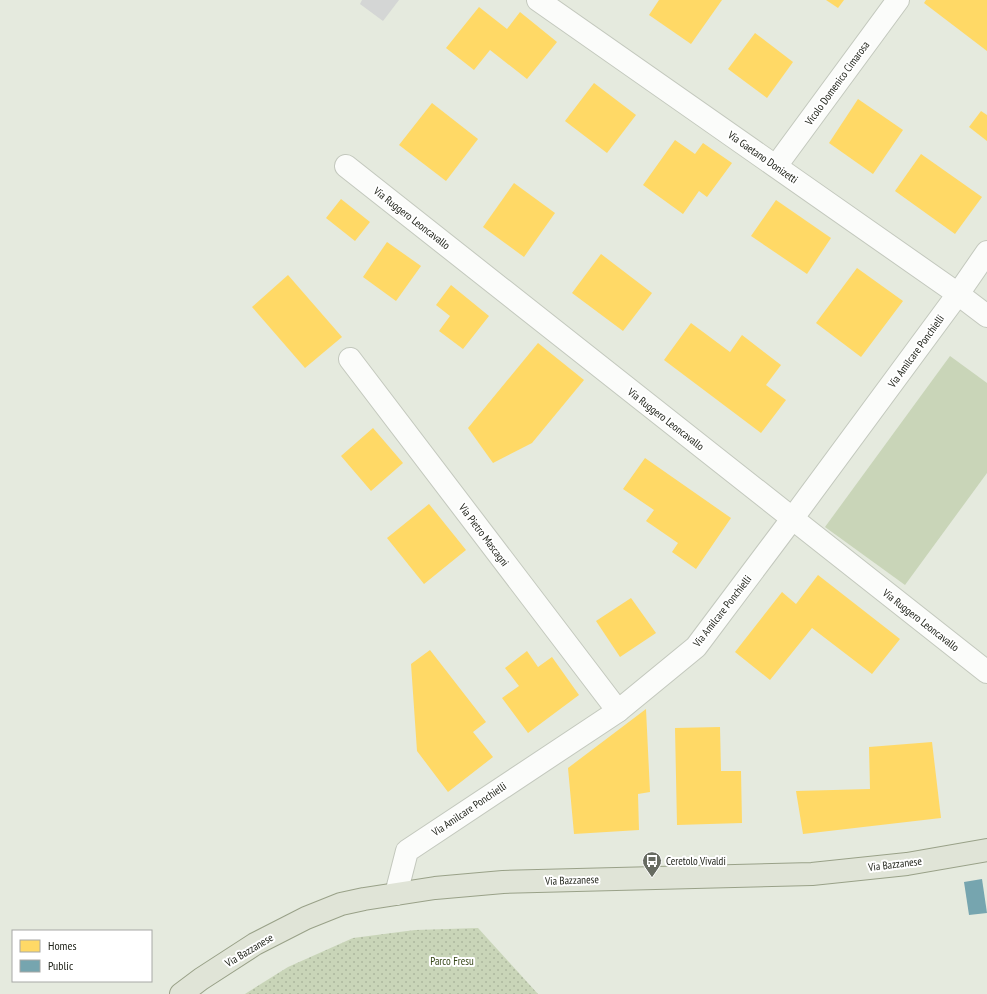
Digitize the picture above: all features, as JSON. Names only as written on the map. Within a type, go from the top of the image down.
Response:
[{"type":"main road","name":"Via Bazzanese","points":[[181,994],[201,979],[255,944],[306,918],[341,904],[364,899],[435,888],[503,882],[812,874],[907,864],[987,850]]},
{"type":"street","name":"Via Gaetano Donizetti","points":[[538,0],[958,294],[987,316]]},
{"type":"street","name":"Vicolo Domenico Cimarosa","points":[[776,166],[898,0]]},
{"type":"street","name":"Via Ruggero Leoncavallo","points":[[346,166],[987,672]]},
{"type":"street","name":"Via Amilcare Ponchielli","points":[[396,894],[407,851],[618,711],[696,647],[958,294],[987,252]]},
{"type":"street","name":"Via Pietro Mascagni","points":[[350,360],[618,711]]},
{"type":"green space","points":[[950,356],[987,383],[987,473],[905,585],[825,527]]},
{"type":"green space","name":"Parco Fresu","points":[[478,928],[538,994],[245,994],[288,967],[353,938],[415,930]]},
{"type":"building: Homes","points":[[659,0],[722,0],[691,44],[649,15]]},
{"type":"building: Homes","points":[[826,0],[844,0],[838,8]]},
{"type":"building: Homes","points":[[926,0],[987,0],[987,51],[924,3]]},
{"type":"building: Homes","points":[[479,7],[507,29],[520,12],[557,42],[527,79],[490,50],[474,70],[446,48]]},
{"type":"building: Homes","points":[[755,33],[793,62],[767,98],[728,69]]},
{"type":"building: Homes","points":[[594,83],[636,115],[607,153],[565,121]]},
{"type":"building: Homes","points":[[858,99],[903,130],[873,174],[829,143]]},
{"type":"building: Homes","points":[[432,103],[478,139],[446,181],[399,145]]},
{"type":"building: Homes","points":[[981,111],[987,115],[987,141],[969,127]]},
{"type":"building: Homes","points":[[675,140],[695,154],[703,143],[732,163],[707,197],[699,191],[683,214],[643,185]]},
{"type":"building: Homes","points":[[921,154],[982,197],[955,234],[895,191]]},
{"type":"building: Homes","points":[[514,183],[555,213],[524,257],[483,227]]},
{"type":"building: Homes","points":[[341,199],[370,222],[355,241],[326,218]]},
{"type":"building: Homes","points":[[776,200],[831,238],[807,274],[751,236]]},
{"type":"building: Homes","points":[[387,242],[421,266],[396,301],[363,277]]},
{"type":"building: Homes","points":[[601,254],[652,293],[623,331],[572,293]]},
{"type":"building: Homes","points":[[857,268],[903,301],[861,357],[816,323]]},
{"type":"building: Homes","points":[[288,275],[342,337],[305,368],[252,307]]},
{"type":"building: Homes","points":[[451,285],[489,316],[463,349],[439,331],[450,316],[436,305]]},
{"type":"building: Homes","points":[[691,323],[730,352],[742,335],[781,365],[766,385],[786,400],[761,433],[664,360]]},
{"type":"building: Homes","points":[[538,343],[584,380],[532,443],[493,463],[468,428]]},
{"type":"building: Homes","points":[[373,428],[403,463],[371,491],[341,456]]},
{"type":"building: Homes","points":[[645,458],[731,518],[696,569],[672,552],[678,543],[646,521],[654,510],[623,489]]},
{"type":"building: Homes","points":[[429,504],[466,550],[424,584],[387,538]]},
{"type":"building: Homes","points":[[818,575],[900,639],[872,674],[812,628],[770,680],[735,652],[782,592],[796,604]]},
{"type":"building: Homes","points":[[631,598],[656,633],[620,657],[596,621]]},
{"type":"building: Homes","points":[[430,650],[486,722],[473,732],[493,757],[448,792],[417,751],[411,664]]},
{"type":"building: Homes","points":[[527,651],[538,667],[552,657],[579,695],[528,733],[502,698],[519,686],[505,668]]},
{"type":"building: Homes","points":[[646,709],[650,792],[638,794],[639,830],[574,834],[568,768]]},
{"type":"building: Homes","points":[[720,727],[721,771],[741,771],[742,823],[677,825],[675,728]]},
{"type":"building: Homes","points":[[932,742],[941,818],[803,834],[796,791],[870,789],[869,747]]},
{"type":"building: Public","points":[[982,879],[987,913],[969,915],[964,882]]},
{"type":"building: Other","points":[[362,0],[399,0],[383,21],[360,4]]},
{"type":"place","name":"Ceretolo Vivaldi","points":[[652,878]]}]
